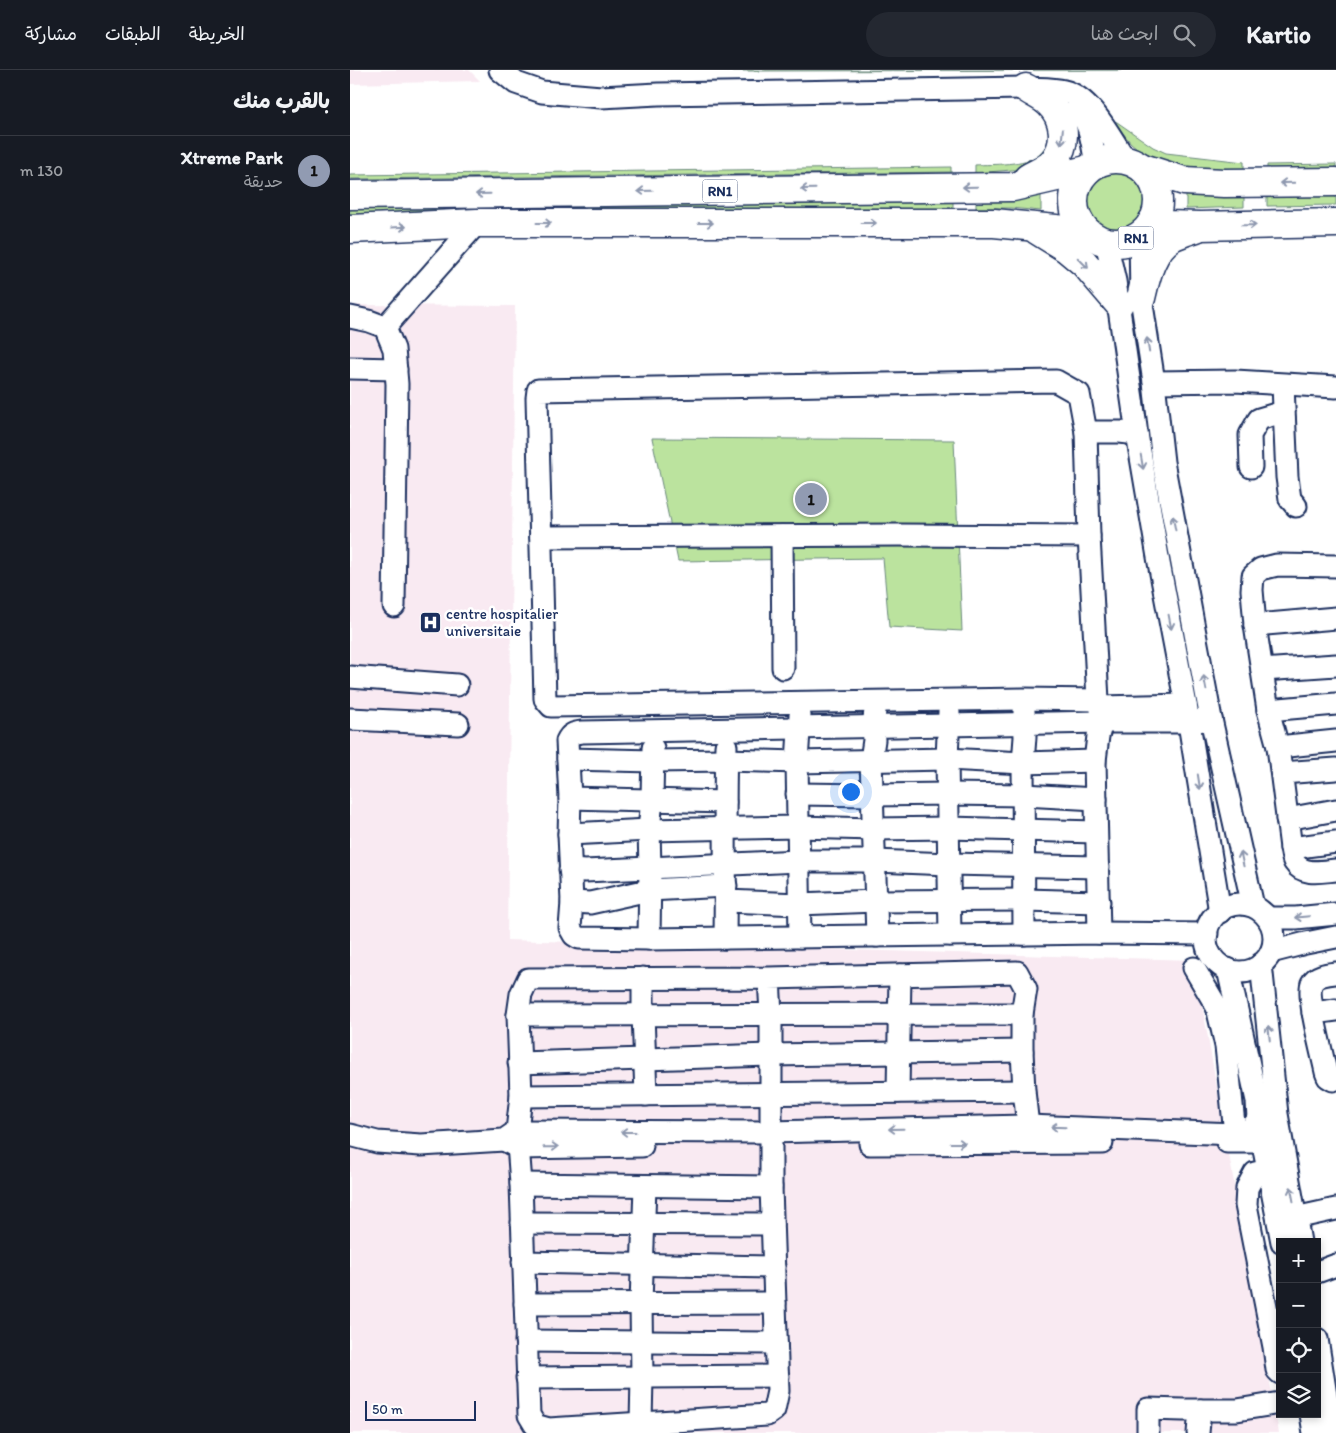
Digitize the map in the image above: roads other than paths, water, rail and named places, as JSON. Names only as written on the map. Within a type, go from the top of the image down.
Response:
[{"type":"highway","points":[[1013,187],[1050,165],[1058,155],[1063,138],[1063,126],[1056,111],[1034,88]]},
{"type":"highway","name":"RN1","points":[[350,195],[1013,187],[1092,167],[1105,160],[1115,158],[1184,181],[1224,183],[1336,182]]},
{"type":"highway","name":"RN1","points":[[350,230],[477,223],[994,223],[1029,226],[1123,242],[1132,240],[1146,229],[1157,212],[1158,199],[1156,187],[1151,177],[1134,164]]},
{"type":"highway","points":[[1092,167],[1080,178],[1074,201],[1080,223],[1096,237]]},
{"type":"highway","name":"RN1","points":[[1146,229],[1167,225],[1336,224]]},
{"type":"highway","points":[[1029,226],[1066,248],[1130,301],[1163,244],[1173,236],[1200,226]]},
{"type":"street","points":[[500,70],[516,83],[542,92],[601,97],[658,94],[1034,88],[1064,91],[1074,94],[1097,116],[1134,164]]},
{"type":"street","points":[[1034,88],[1074,107],[1083,116],[1087,122],[1091,138],[1092,167]]},
{"type":"street","points":[[384,327],[477,223]]},
{"type":"street","points":[[1146,229],[1130,301],[1137,434],[1220,912]]},
{"type":"street","points":[[1096,237],[1116,280],[1130,301],[1154,382],[1163,462],[1211,719],[1260,912],[1272,924],[1274,933],[1274,942],[1266,958],[1277,1114],[1299,1238]]},
{"type":"street","points":[[350,317],[369,321],[384,327],[394,349],[397,384],[394,606]]},
{"type":"street","points":[[350,368],[396,368]]},
{"type":"street","points":[[1099,933],[1095,761],[1100,709],[1089,536],[1086,432],[1079,394],[1056,381],[538,390],[536,398],[546,699],[551,706],[1023,698],[1100,709],[1187,714],[1211,719]]},
{"type":"street","points":[[1154,382],[1234,381],[1336,387]]},
{"type":"street","points":[[1283,385],[1287,477],[1290,499],[1296,506]]},
{"type":"street","points":[[1251,467],[1250,435],[1259,419],[1276,414],[1284,418]]},
{"type":"street","points":[[1086,432],[1137,434]]},
{"type":"street","points":[[782,536],[783,668]]},
{"type":"street","points":[[541,537],[1089,536]]},
{"type":"street","points":[[1336,566],[1277,565],[1261,569],[1254,576],[1252,590],[1255,625],[1268,710],[1278,748],[1294,862],[1301,870],[1310,872],[1336,870]]},
{"type":"street","points":[[1255,625],[1336,618]]},
{"type":"street","points":[[1262,670],[1336,665]]},
{"type":"street","points":[[350,677],[457,685]]},
{"type":"street","points":[[1023,698],[1026,737],[1023,762],[1024,934]]},
{"type":"street","points":[[949,700],[947,759],[950,935]]},
{"type":"street","points":[[876,701],[871,760],[877,936]]},
{"type":"street","points":[[800,702],[797,762],[800,937]]},
{"type":"street","points":[[725,938],[725,802],[728,703]]},
{"type":"street","points":[[1268,710],[1336,704]]},
{"type":"street","points":[[649,939],[649,830],[654,761],[654,705]]},
{"type":"street","points":[[1100,709],[1025,724],[575,733],[569,736],[567,741],[572,902],[570,928],[574,935],[579,938],[649,939],[1099,933],[1207,934]]},
{"type":"street","points":[[350,719],[458,724]]},
{"type":"street","points":[[1278,748],[1336,742]]},
{"type":"street","points":[[568,759],[797,762],[947,759],[1023,762],[1095,761]]},
{"type":"street","points":[[1282,773],[1336,769]]},
{"type":"street","points":[[798,794],[1024,795],[1096,799]]},
{"type":"street","points":[[570,798],[725,802]]},
{"type":"street","points":[[1287,819],[1336,810]]},
{"type":"street","points":[[569,834],[649,830],[798,827],[949,828],[1096,832]]},
{"type":"street","points":[[1291,848],[1336,842]]},
{"type":"street","points":[[570,870],[585,871],[799,861],[875,861],[1098,867]]},
{"type":"street","points":[[572,902],[590,903],[649,890],[726,893],[799,904],[876,901],[1024,900],[1098,902]]},
{"type":"street","points":[[1336,914],[1296,918],[1260,912],[1236,904],[1227,907],[1213,918],[1207,934],[1207,943],[1211,955],[1218,964],[1228,969],[1245,971],[1254,969],[1266,958],[1299,944],[1336,937]]},
{"type":"street","points":[[1194,968],[1217,1007],[1226,1046],[1235,1134]]},
{"type":"street","points":[[1228,969],[1257,1101],[1258,1119],[1281,1238]]},
{"type":"street","points":[[769,978],[772,1093],[770,1138],[771,1187],[778,1376],[778,1391],[774,1410],[767,1415],[549,1429],[535,1425],[528,1415],[521,1184],[513,1140],[521,1096],[518,1015],[521,994],[528,979],[769,978],[1017,972],[1026,989],[1022,1014],[1022,1051],[1028,1126]]},
{"type":"street","points":[[1336,973],[1324,974],[1316,979],[1311,984],[1310,991],[1313,1013],[1328,1043],[1326,1072],[1328,1077],[1333,1080],[1336,1079]]},
{"type":"street","points":[[898,1092],[900,975]]},
{"type":"street","points":[[643,978],[646,1095]]},
{"type":"street","points":[[1313,1013],[1336,1010]]},
{"type":"street","points":[[518,1015],[1022,1014]]},
{"type":"street","points":[[519,1063],[771,1055],[1022,1051]]},
{"type":"street","points":[[521,1096],[1024,1091]]},
{"type":"street","points":[[350,1135],[377,1142],[421,1145],[513,1140],[1181,1137],[1243,1134],[1252,1128],[1258,1119]]},
{"type":"street","points":[[770,1138],[1028,1126],[1263,1144]]},
{"type":"street","points":[[1269,1170],[1256,1173],[1247,1188],[1246,1205],[1277,1370],[1279,1373]]},
{"type":"street","points":[[521,1184],[771,1187]]},
{"type":"street","points":[[641,1423],[641,1303],[644,1186]]},
{"type":"street","points":[[1295,1218],[1336,1209]]},
{"type":"street","points":[[522,1223],[772,1224]]},
{"type":"street","points":[[523,1262],[774,1267]]},
{"type":"street","points":[[1321,1271],[1336,1265]]},
{"type":"street","points":[[525,1304],[775,1303]]},
{"type":"street","points":[[526,1341],[776,1343]]},
{"type":"street","points":[[1321,1373],[1325,1410],[1332,1433]]},
{"type":"street","points":[[527,1378],[778,1376]]},
{"type":"street","points":[[1148,1433],[1148,1409],[1237,1410],[1276,1404]]},
{"type":"street","points":[[1198,1433],[1200,1410]]},
{"type":"street","points":[[1314,1433],[1325,1410]]},
{"type":"place","name":"Xtreme Park","points":[[811,499]]},
{"type":"place","name":"centre hospitalier universitaie","points":[[430,623]]}]
